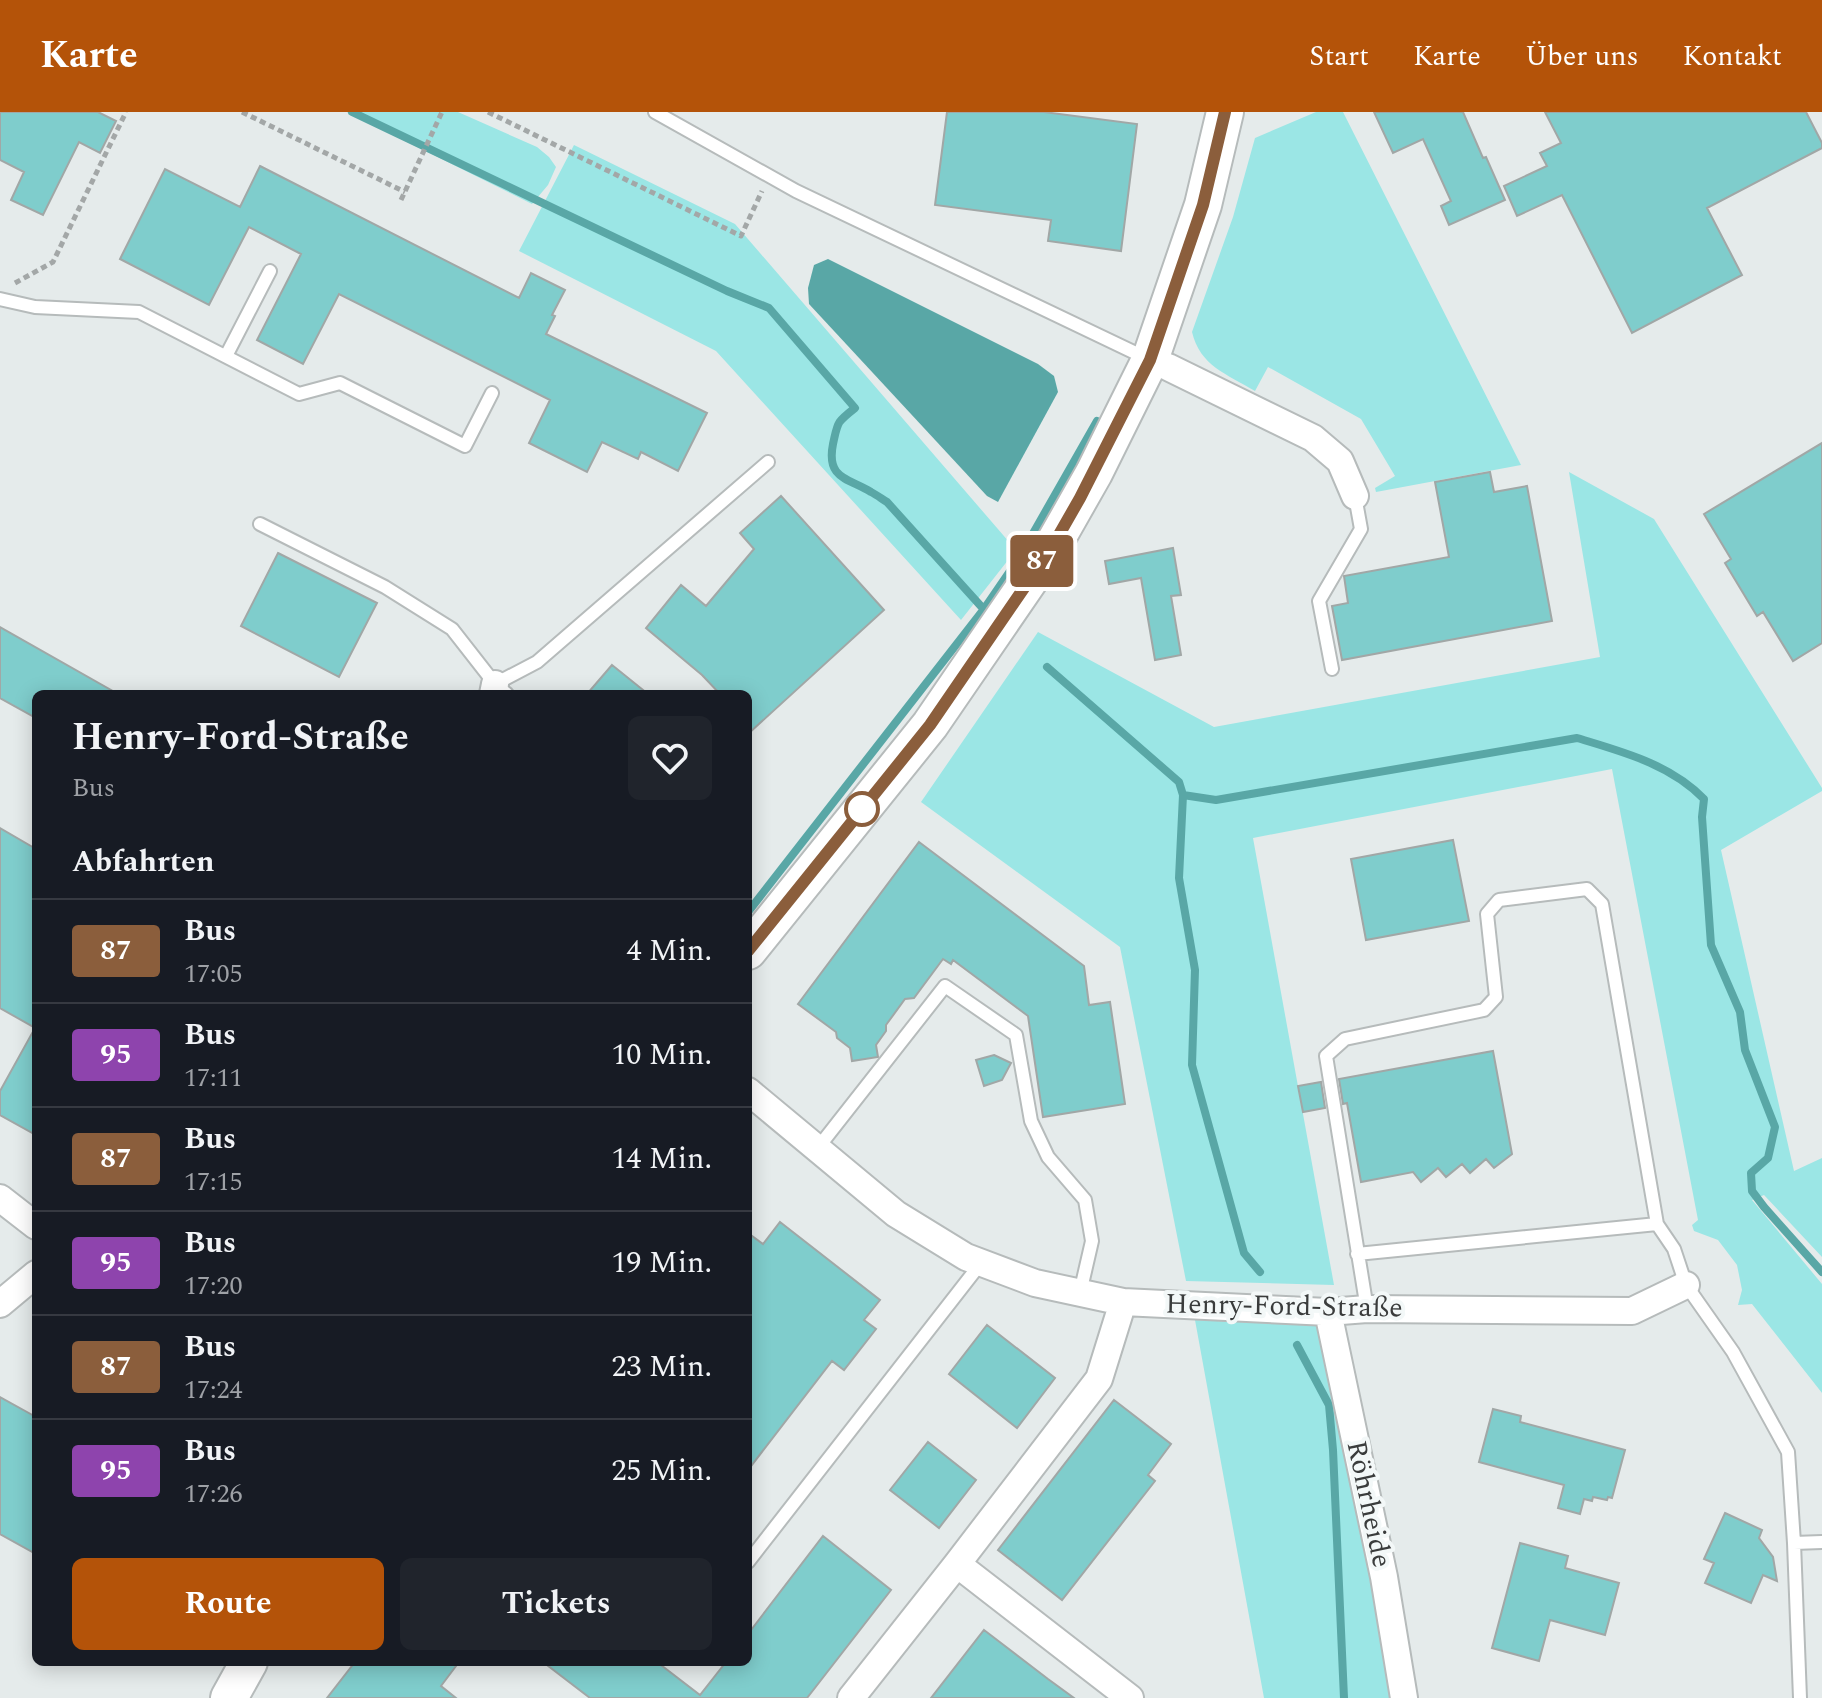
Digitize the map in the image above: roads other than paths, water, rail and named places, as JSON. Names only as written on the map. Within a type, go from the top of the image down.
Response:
[{"type":"street","points":[[752,946],[930,725],[1052,547],[1094,473],[1150,360],[1203,205],[1225,112]]},
{"type":"street","points":[[1150,360],[1313,438],[1340,461],[1355,496]]},
{"type":"street","name":"Henry-Ford-Straße","points":[[752,1094],[896,1214],[966,1257],[1035,1283],[1123,1302],[1328,1312],[1367,1309],[1632,1311],[1686,1285]]},
{"type":"street","points":[[0,1198],[32,1223]]},
{"type":"street","points":[[0,1304],[32,1277]]},
{"type":"street","points":[[851,1698],[1099,1379],[1123,1302]]},
{"type":"street","name":"Röhrheide","points":[[1328,1312],[1384,1577],[1404,1698]]},
{"type":"street","points":[[957,1564],[1130,1698]]},
{"type":"street","points":[[229,1698],[247,1666]]},
{"type":"lane","points":[[655,112],[810,198],[1150,360]]},
{"type":"lane","points":[[226,356],[270,271]]},
{"type":"lane","points":[[0,299],[35,307],[139,312],[299,394],[340,383],[465,446],[492,393]]},
{"type":"lane","points":[[499,690],[537,662],[768,462]]},
{"type":"lane","points":[[1332,669],[1319,601],[1361,529],[1355,496]]},
{"type":"lane","points":[[260,524],[385,587],[452,629],[497,690]]},
{"type":"lane","points":[[1367,1309],[1326,1056],[1345,1039],[1484,1010],[1496,997],[1487,914],[1499,900],[1587,889],[1602,904],[1657,1224],[1674,1249],[1686,1285],[1733,1352],[1788,1452],[1800,1698]]},
{"type":"lane","points":[[817,1149],[945,986],[1016,1035],[1031,1121],[1048,1157],[1085,1200],[1092,1241],[1080,1293]]},
{"type":"lane","points":[[1357,1254],[1657,1224]]},
{"type":"lane","points":[[752,1557],[981,1263]]},
{"type":"lane","points":[[1794,1543],[1822,1542]]},
{"type":"waterway","points":[[352,112],[727,291],[769,308],[855,408],[837,427],[832,456],[836,471],[887,502],[988,614]]},
{"type":"waterway","points":[[752,907],[984,609],[1019,558],[1097,421]]},
{"type":"waterway","points":[[1047,667],[1179,782],[1183,795],[1179,878],[1195,970],[1192,1065],[1244,1253],[1260,1272]]},
{"type":"waterway","points":[[1183,795],[1216,800],[1577,738],[1645,761],[1691,787],[1704,799],[1702,817],[1711,945],[1740,1012],[1745,1050],[1775,1127],[1768,1158],[1751,1173],[1752,1191],[1822,1272]]},
{"type":"waterway","points":[[1297,1345],[1329,1405],[1344,1698]]}]
